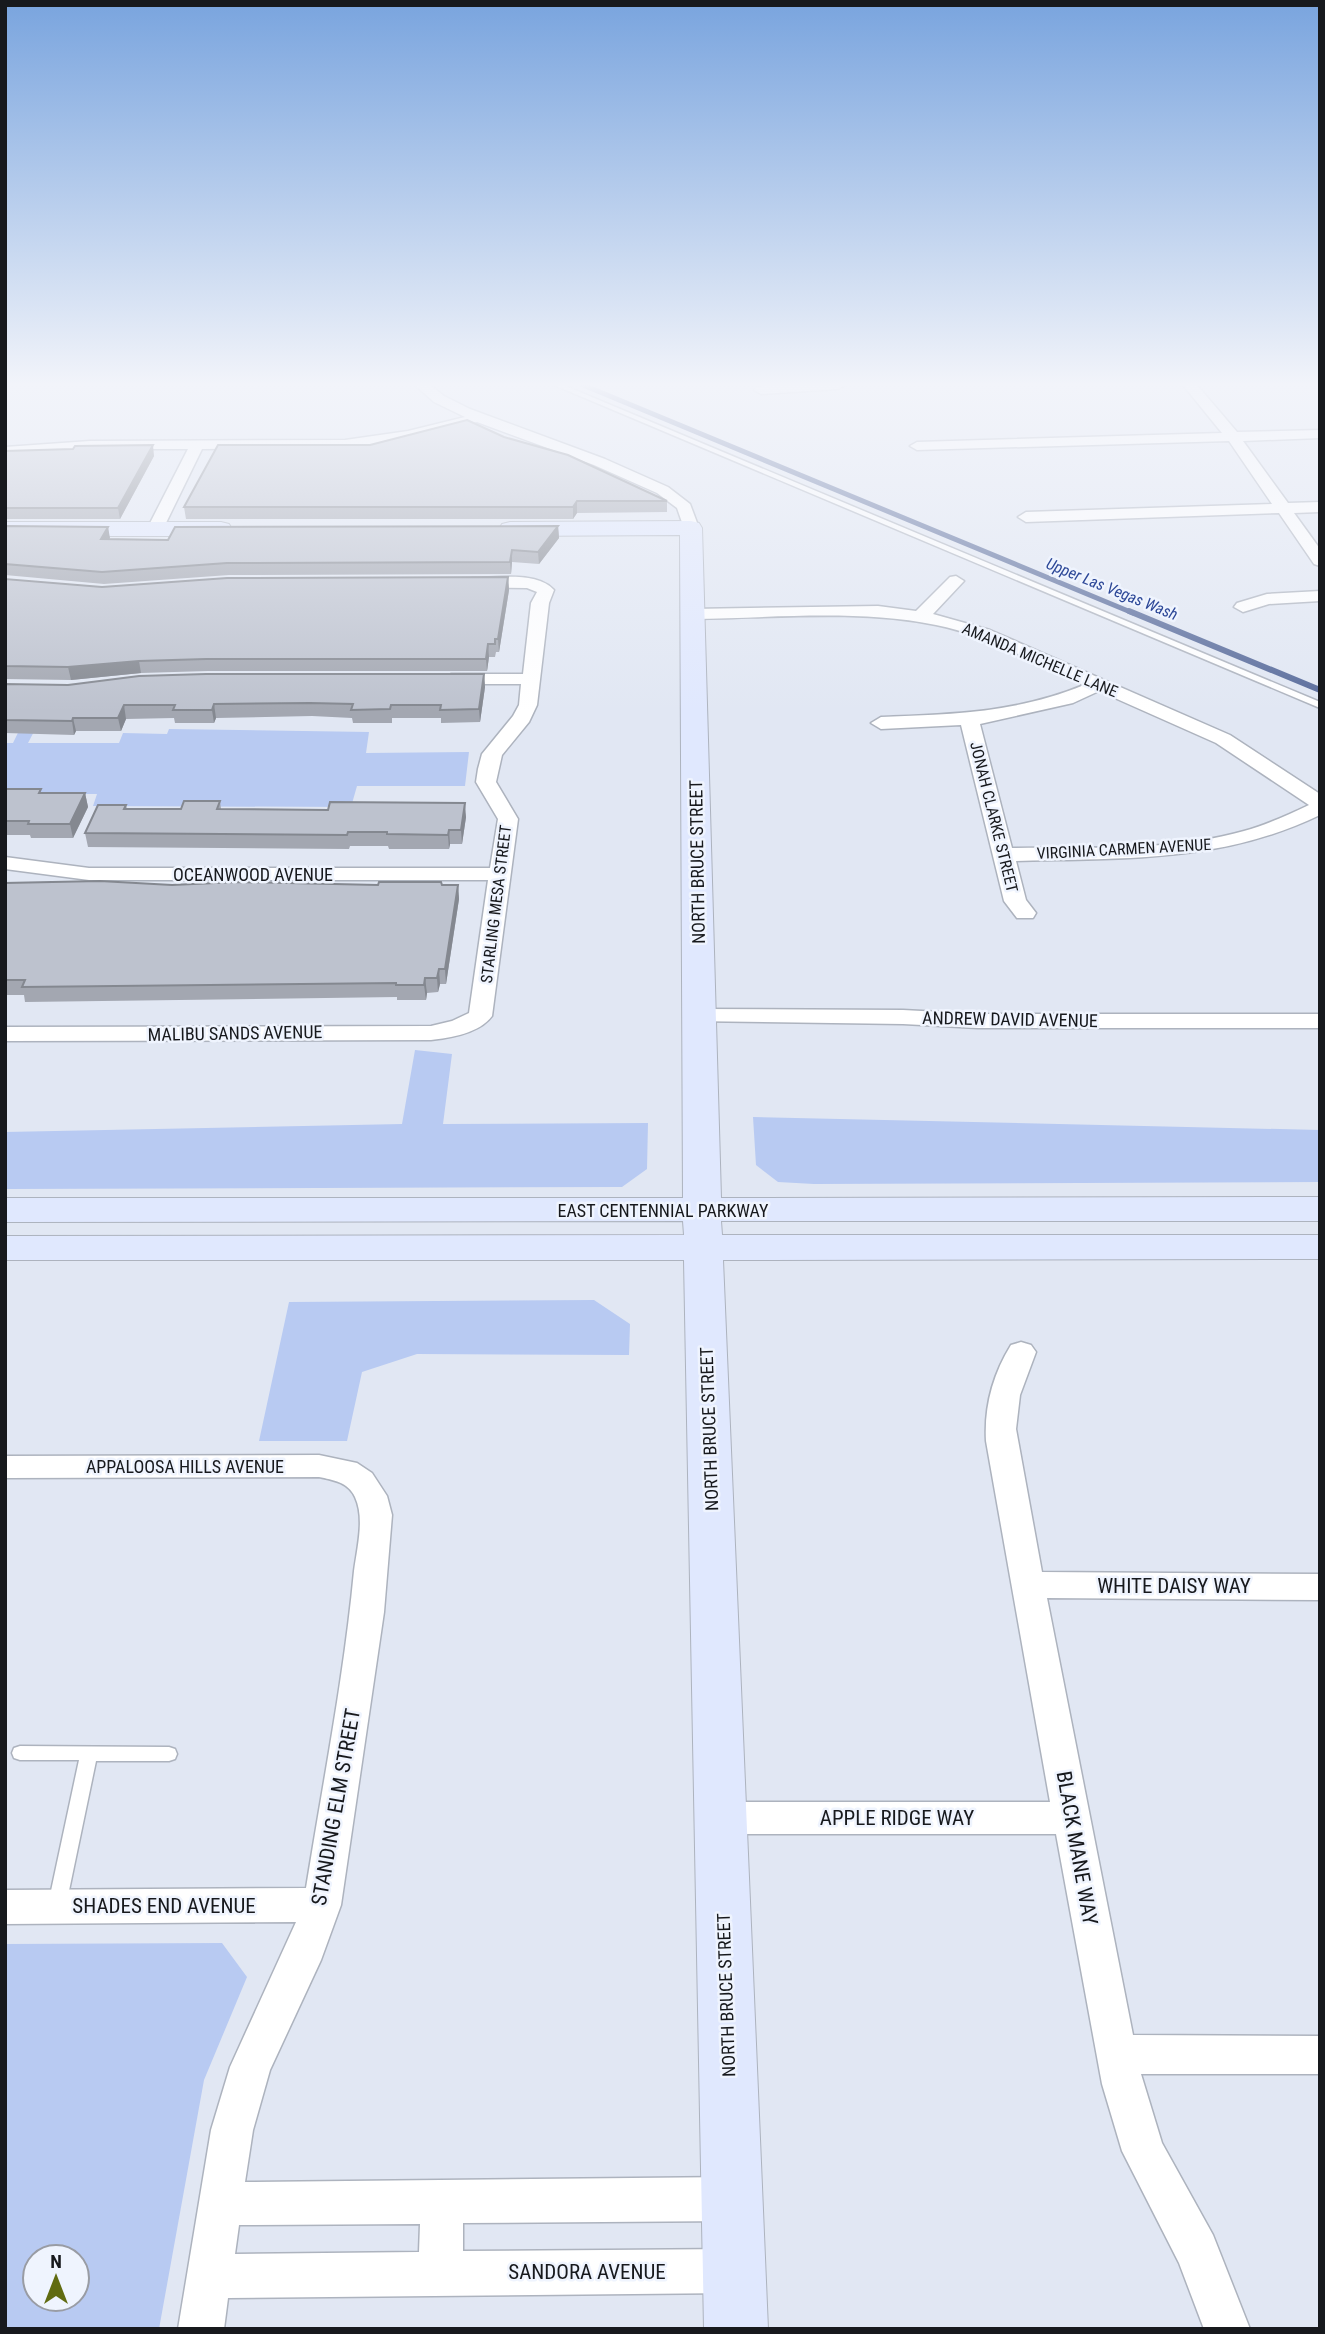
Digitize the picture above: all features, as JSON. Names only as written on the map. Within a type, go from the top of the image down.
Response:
[{"type":"street","points":[[155,529],[173,494]]},
{"type":"street","points":[[490,529],[691,528],[690,516],[685,508],[669,494]]},
{"type":"street","points":[[1275,494],[1320,561]]},
{"type":"street","points":[[1026,517],[1320,507]]},
{"type":"street","name":"NORTH BRUCE STREET","points":[[691,528],[702,1230],[736,2329]]},
{"type":"street","points":[[5,529],[239,529]]},
{"type":"street","points":[[921,616],[956,581]]},
{"type":"street","name":"STARLING MESA STREET","points":[[451,583],[514,582],[540,586],[546,590],[540,603],[525,712],[492,754],[488,769],[486,782],[508,818],[483,1006],[480,1016],[463,1027]]},
{"type":"street","points":[[1243,607],[1267,599],[1320,596]]},
{"type":"street","name":"AMANDA MICHELLE LANE","points":[[692,614],[878,611],[921,616],[984,634],[1223,739],[1320,805]]},
{"type":"street","points":[[437,679],[531,679]]},
{"type":"street","points":[[881,723],[969,719],[1037,707],[1066,699],[1099,685]]},
{"type":"street","name":"JONAH CLARKE STREET","points":[[969,719],[1015,901],[1026,913]]},
{"type":"street","name":"VIRGINIA CARMEN AVENUE","points":[[1005,855],[1160,849],[1223,843],[1276,828],[1320,805]]},
{"type":"street","name":"OCEANWOOD AVENUE","points":[[5,863],[89,874],[501,874]]},
{"type":"street","name":"ANDREW DAVID AVENUE","points":[[699,1016],[903,1017],[978,1021],[1320,1021]]},
{"type":"street","name":"MALIBU SANDS AVENUE","points":[[5,1034],[399,1031],[422,1034],[463,1027]]},
{"type":"street","name":"EAST CENTENNIAL PARKWAY","points":[[5,1248],[702,1230],[1320,1209]]},
{"type":"street","name":"EAST CENTENNIAL PARKWAY","points":[[5,1210],[1320,1247]]},
{"type":"street","name":"BLACK MANE WAY","points":[[1021,1352],[1007,1383],[999,1419],[1117,2054],[1143,2151],[1197,2251],[1227,2329]]},
{"type":"street","name":"APPALOOSA HILLS AVENUE","points":[[5,1467],[319,1466],[345,1471],[361,1481]]},
{"type":"street","name":"STANDING ELM STREET","points":[[201,2329],[232,2130],[250,2067],[301,1960],[322,1905],[367,1612],[376,1516],[371,1496],[361,1481]]},
{"type":"street","name":"WHITE DAISY WAY","points":[[1028,1585],[1320,1587]]},
{"type":"street","name":"APPLE RIDGE WAY","points":[[722,1818],[1072,1818]]},
{"type":"street","name":"SHADES END AVENUE","points":[[5,1907],[322,1905]]},
{"type":"street","points":[[1117,2054],[1320,2055]]},
{"type":"street","points":[[220,2204],[442,2204],[732,2199]]},
{"type":"street","points":[[440,2272],[442,2204]]},
{"type":"street","name":"SANDORA AVENUE","points":[[208,2276],[734,2271]]},
{"type":"lane","points":[[817,494],[1320,705]]},
{"type":"lane","points":[[20,1753],[169,1754]]},
{"type":"lane","points":[[57,1907],[89,1754]]},
{"type":"shaded area","points":[[35,698],[51,699],[28,743],[119,743],[123,733],[167,734],[169,729],[369,732],[366,753],[469,752],[465,786],[357,786],[351,807],[93,806],[97,794],[5,794],[5,743],[13,743]]},
{"type":"shaded area","points":[[415,1050],[452,1054],[443,1124],[648,1123],[647,1169],[622,1187],[5,1189],[5,1132],[402,1124]]},
{"type":"shaded area","points":[[753,1117],[1320,1130],[1320,1182],[778,1182],[756,1165]]},
{"type":"shaded area","points":[[594,1300],[630,1324],[629,1355],[417,1354],[362,1372],[347,1441],[259,1441],[289,1302]]},
{"type":"shaded area","points":[[222,1943],[247,1977],[204,2080],[159,2329],[5,2329],[5,1944]]},
{"type":"building","points":[[5,494],[126,494],[118,508],[5,508]]},
{"type":"building","points":[[191,494],[652,494],[667,501],[577,501],[573,507],[184,507]]},
{"type":"building","points":[[5,526],[108,527],[101,539],[168,540],[175,527],[558,526],[538,552],[512,550],[510,562],[227,563],[102,572],[5,564]]},
{"type":"building","points":[[508,577],[498,639],[495,639],[495,644],[488,644],[486,659],[206,659],[68,667],[5,666],[5,579],[102,587],[227,578]]},
{"type":"building","points":[[484,674],[479,709],[440,710],[441,705],[391,705],[390,709],[351,710],[353,704],[310,703],[214,704],[212,710],[173,710],[175,705],[124,705],[118,718],[73,718],[72,721],[5,720],[5,684],[68,685],[139,676]]},
{"type":"building","points":[[5,789],[41,789],[39,793],[85,793],[70,824],[28,824],[29,821],[5,821]]},
{"type":"building","points":[[184,801],[220,801],[217,809],[328,810],[330,802],[465,803],[461,830],[449,830],[448,835],[387,832],[348,832],[347,835],[85,833],[98,805],[126,805],[124,809],[181,809]]},
{"type":"building","points":[[100,881],[172,885],[237,882],[378,885],[379,882],[441,882],[442,885],[458,885],[445,969],[439,969],[437,978],[425,978],[424,985],[396,983],[22,987],[25,980],[5,980],[5,883]]},
{"type":"waterway","name":"Upper Las Vegas Wash","points":[[846,494],[1133,613]]},
{"type":"waterway","name":"Upper Las Vegas Wash","points":[[1129,611],[1320,690]]}]
